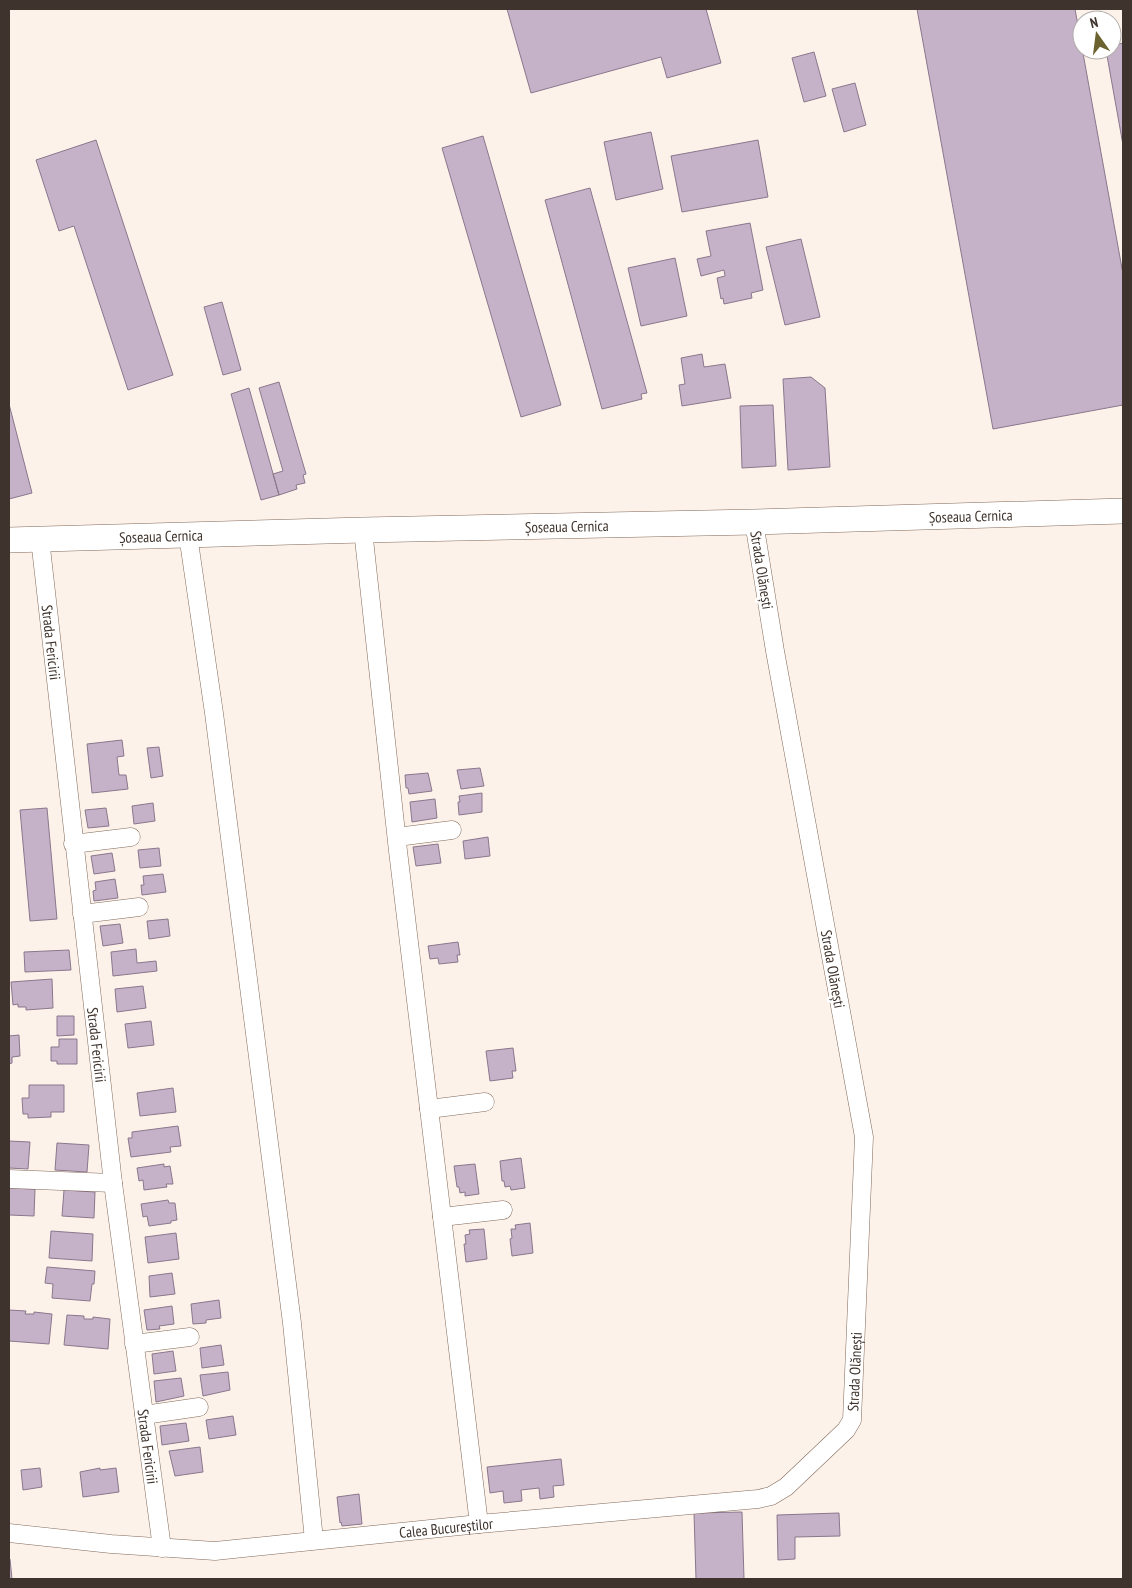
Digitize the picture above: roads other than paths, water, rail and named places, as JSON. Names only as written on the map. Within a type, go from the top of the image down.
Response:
[{"type":"street","name":"Șoseaua Cernica","points":[[9,540],[754,522],[1123,510]]},
{"type":"street","name":"Strada Olănești","points":[[754,522],[776,661],[864,1137],[852,1420]]},
{"type":"street","points":[[363,530],[397,836],[479,1524]]},
{"type":"street","points":[[188,535],[214,713],[290,1303],[304,1425],[314,1540]]},
{"type":"street","name":"Strada Fericirii","points":[[40,539],[112,1183],[162,1548]]},
{"type":"street","points":[[397,836],[452,830]]},
{"type":"street","points":[[73,844],[131,837]]},
{"type":"street","points":[[82,914],[139,907]]},
{"type":"street","points":[[429,1109],[485,1102]]},
{"type":"street","points":[[9,1179],[112,1183]]},
{"type":"street","points":[[442,1217],[503,1210]]},
{"type":"street","points":[[134,1344],[190,1336]]},
{"type":"street","points":[[144,1415],[199,1407]]},
{"type":"street","name":"Calea Bucureștilor","points":[[9,1532],[111,1544],[215,1551],[479,1524],[766,1498],[779,1493],[786,1487],[846,1430],[852,1420]]}]
